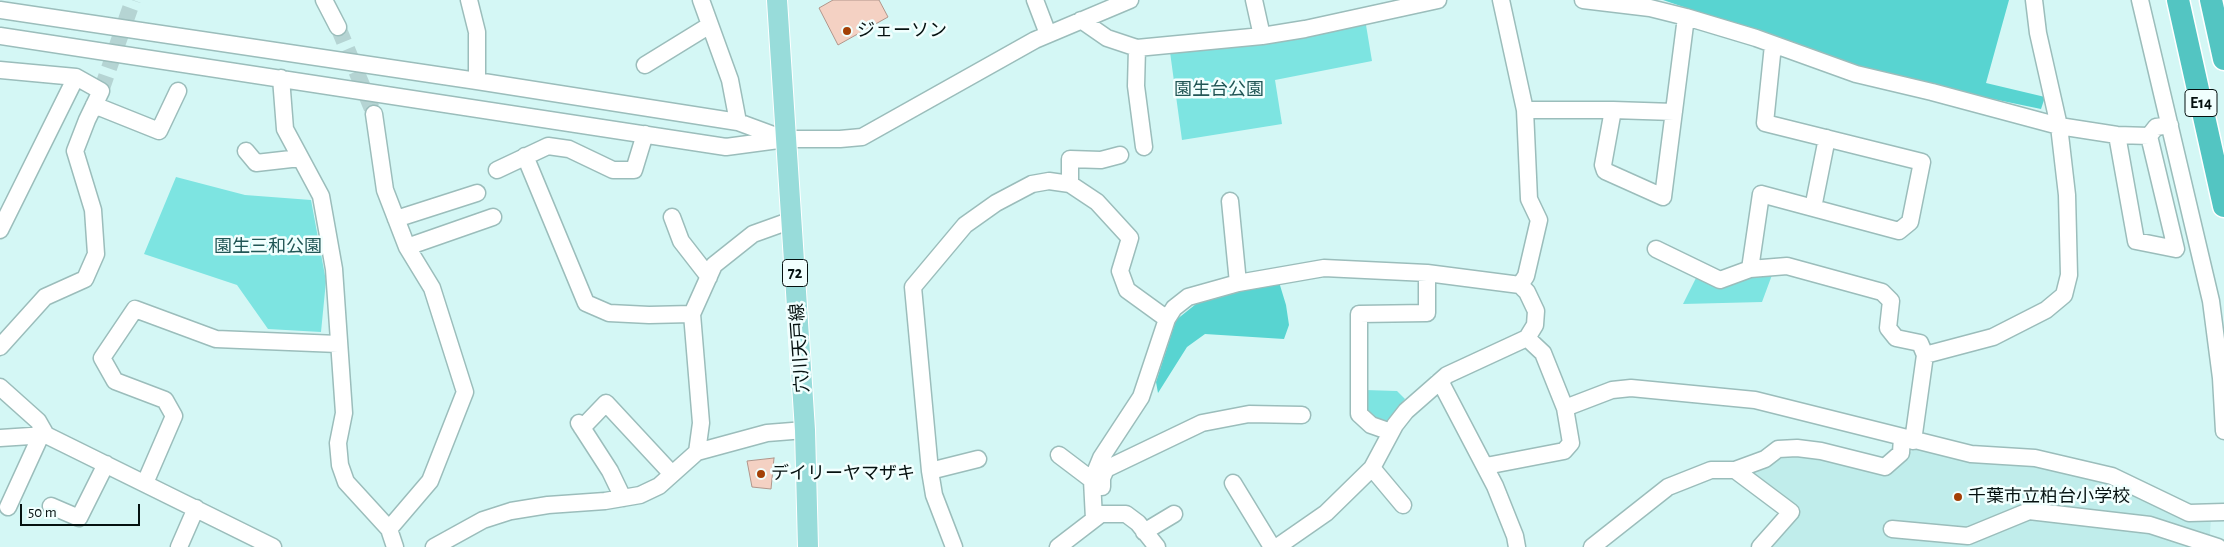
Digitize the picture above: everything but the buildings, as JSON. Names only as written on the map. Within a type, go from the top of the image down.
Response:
[{"type":"highway","name":"E14","points":[[2178,0],[2224,206]]},
{"type":"highway","points":[[2211,0],[2224,59]]},
{"type":"main road","name":"穴川天戸線","points":[[777,0],[805,430],[808,547]]},
{"type":"street","points":[[324,0],[338,27]]},
{"type":"street","points":[[469,0],[477,32],[477,81]]},
{"type":"street","points":[[701,0],[730,80],[738,122]]},
{"type":"street","points":[[1035,0],[1048,34]]},
{"type":"street","points":[[0,36],[726,147],[786,140],[840,139],[862,136],[1035,40],[1130,0]]},
{"type":"street","points":[[1254,0],[1262,36]]},
{"type":"street","points":[[1081,20],[1107,38],[1137,48],[1262,36],[1305,29],[1438,0]]},
{"type":"street","points":[[1501,0],[1525,110],[1529,199],[1539,220],[1526,276],[1520,285]]},
{"type":"street","points":[[1583,0],[1650,8],[1686,17],[1856,74],[2059,126],[2117,135],[2149,136]]},
{"type":"street","points":[[1925,355],[1993,337],[2046,310],[2064,294],[2068,275],[2067,195],[2059,126],[2038,33],[2034,0]]},
{"type":"street","points":[[2140,0],[2211,301],[2221,378],[2224,431]]},
{"type":"street","points":[[0,10],[738,122],[786,140]]},
{"type":"street","points":[[1613,110],[1603,165],[1605,172],[1663,197],[1686,17]]},
{"type":"street","points":[[645,65],[710,25]]},
{"type":"street","points":[[1750,269],[1761,194],[1899,231],[1910,222],[1922,162],[1765,123],[1773,45]]},
{"type":"street","points":[[1137,48],[1136,86],[1144,147]]},
{"type":"street","points":[[0,347],[46,297],[85,278],[96,254],[93,210],[75,150],[101,92],[76,77],[1,74]]},
{"type":"street","points":[[0,230],[76,77]]},
{"type":"street","points":[[281,78],[285,129],[320,196],[334,269],[344,413],[338,443],[340,465],[346,482],[390,529],[395,547]]},
{"type":"street","points":[[94,105],[159,131],[178,91]]},
{"type":"street","points":[[1525,110],[1674,112]]},
{"type":"street","points":[[374,114],[385,190],[407,246],[432,288],[465,392],[430,481],[390,529]]},
{"type":"street","points":[[2149,136],[2156,127],[2170,125]]},
{"type":"street","points":[[497,170],[548,146],[569,149],[614,170],[634,170],[645,134]]},
{"type":"street","points":[[2117,135],[2136,241],[2176,249],[2149,136]]},
{"type":"street","points":[[1812,208],[1827,138]]},
{"type":"street","points":[[246,151],[256,163],[300,158]]},
{"type":"street","points":[[1070,184],[1070,159],[1101,160],[1120,155]]},
{"type":"street","points":[[525,156],[586,303],[609,313],[649,315],[692,314]]},
{"type":"street","points":[[954,547],[934,495],[930,471],[913,287],[965,225],[996,203],[1032,184],[1049,182],[1070,184],[1098,202],[1130,238],[1120,271],[1127,290],[1167,319]]},
{"type":"street","points":[[396,220],[477,193]]},
{"type":"street","points":[[1230,201],[1238,283]]},
{"type":"street","points":[[407,246],[493,217]]},
{"type":"street","points":[[672,217],[682,241],[709,277]]},
{"type":"street","points":[[697,452],[701,424],[692,314],[714,265],[753,234],[792,220]]},
{"type":"street","points":[[1592,547],[1668,487],[1711,470],[1735,470],[1765,459],[1778,449],[1797,448],[1821,451],[1885,467],[1901,453],[1907,439],[1925,355],[1920,343],[1896,338],[1888,328],[1891,301],[1882,292],[1787,266],[1750,269],[1720,280],[1656,249]]},
{"type":"street","points":[[1097,517],[1092,480],[1101,458],[1141,397],[1167,319],[1174,308],[1188,297],[1238,283],[1324,268],[1427,273],[1520,285],[1527,292],[1536,310],[1534,325],[1527,338],[1447,375],[1406,411],[1372,468],[1326,513],[1277,547]]},
{"type":"street","points":[[1392,432],[1371,425],[1360,414],[1359,314],[1427,313],[1427,273]]},
{"type":"street","points":[[145,483],[174,416],[166,400],[114,381],[102,358],[135,309],[216,339],[338,344]]},
{"type":"street","points":[[1486,466],[1564,451],[1571,443],[1565,408],[1543,353],[1527,338]]},
{"type":"street","points":[[1440,381],[1486,466],[1515,536],[1517,547]]},
{"type":"street","points":[[0,387],[38,421],[43,435],[8,507]]},
{"type":"street","points":[[1565,408],[1612,390],[1631,388],[1755,400],[1971,454],[2035,458],[2054,462],[2112,476],[2189,513],[2224,512]]},
{"type":"street","points":[[623,498],[610,471],[580,425],[606,403],[672,474]]},
{"type":"street","points":[[1097,517],[1102,478],[1106,469],[1135,454],[1202,422],[1249,414],[1302,415]]},
{"type":"street","points":[[434,547],[483,520],[511,512],[548,505],[605,501],[640,495],[660,486],[697,452],[768,433],[805,430]]},
{"type":"street","points":[[0,438],[43,435],[106,464],[273,547]]},
{"type":"street","points":[[1059,455],[1092,480]]},
{"type":"street","points":[[930,471],[978,459]]},
{"type":"street","points":[[51,506],[79,518],[106,464]]},
{"type":"street","points":[[1372,468],[1402,505]]},
{"type":"street","points":[[1735,470],[1791,512],[1760,547]]},
{"type":"street","points":[[1233,483],[1272,547]]},
{"type":"street","points":[[179,547],[196,508]]},
{"type":"street","points":[[1892,530],[1968,536],[2029,511],[2150,525],[2218,547]]},
{"type":"street","points":[[1058,547],[1097,517],[1126,514],[1138,523],[1157,547]]},
{"type":"street","points":[[1144,532],[1174,514]]},
{"type":"shaded area","points":[[1663,0],[2009,0],[1986,83],[2045,97],[2041,109],[1921,84],[1833,61],[1787,42]]},
{"type":"shaded area","points":[[1279,282],[1286,305],[1289,325],[1284,339],[1205,334],[1187,347],[1158,393],[1156,382],[1176,320],[1201,300]]},
{"type":"shaded area","name":"千葉市立柏台小学校","points":[[1915,448],[1962,460],[2046,466],[2113,483],[2181,518],[2211,519],[2209,547],[1764,547],[1795,510],[1745,472],[1784,453],[1798,452],[1886,473]]},
{"type":"green space","name":"園生台公園","points":[[1365,19],[1372,61],[1275,80],[1282,124],[1182,140],[1170,52]]},
{"type":"green space","name":"園生三和公園","points":[[176,177],[245,195],[311,200],[326,281],[321,332],[268,329],[237,285],[144,254]]},
{"type":"green space","points":[[1772,275],[1762,302],[1683,304],[1697,276]]},
{"type":"green space","points":[[1365,390],[1397,391],[1405,399],[1386,422],[1372,416],[1364,407]]},
{"type":"tunnel","points":[[101,91],[133,0]]},
{"type":"tunnel","points":[[338,27],[374,114]]},
{"type":"place","name":"ジェーソン","points":[[847,31]]},
{"type":"place","name":"デイリーヤマザキ","points":[[761,474]]},
{"type":"place","name":"千葉市立柏台小学校","points":[[1958,497]]}]
